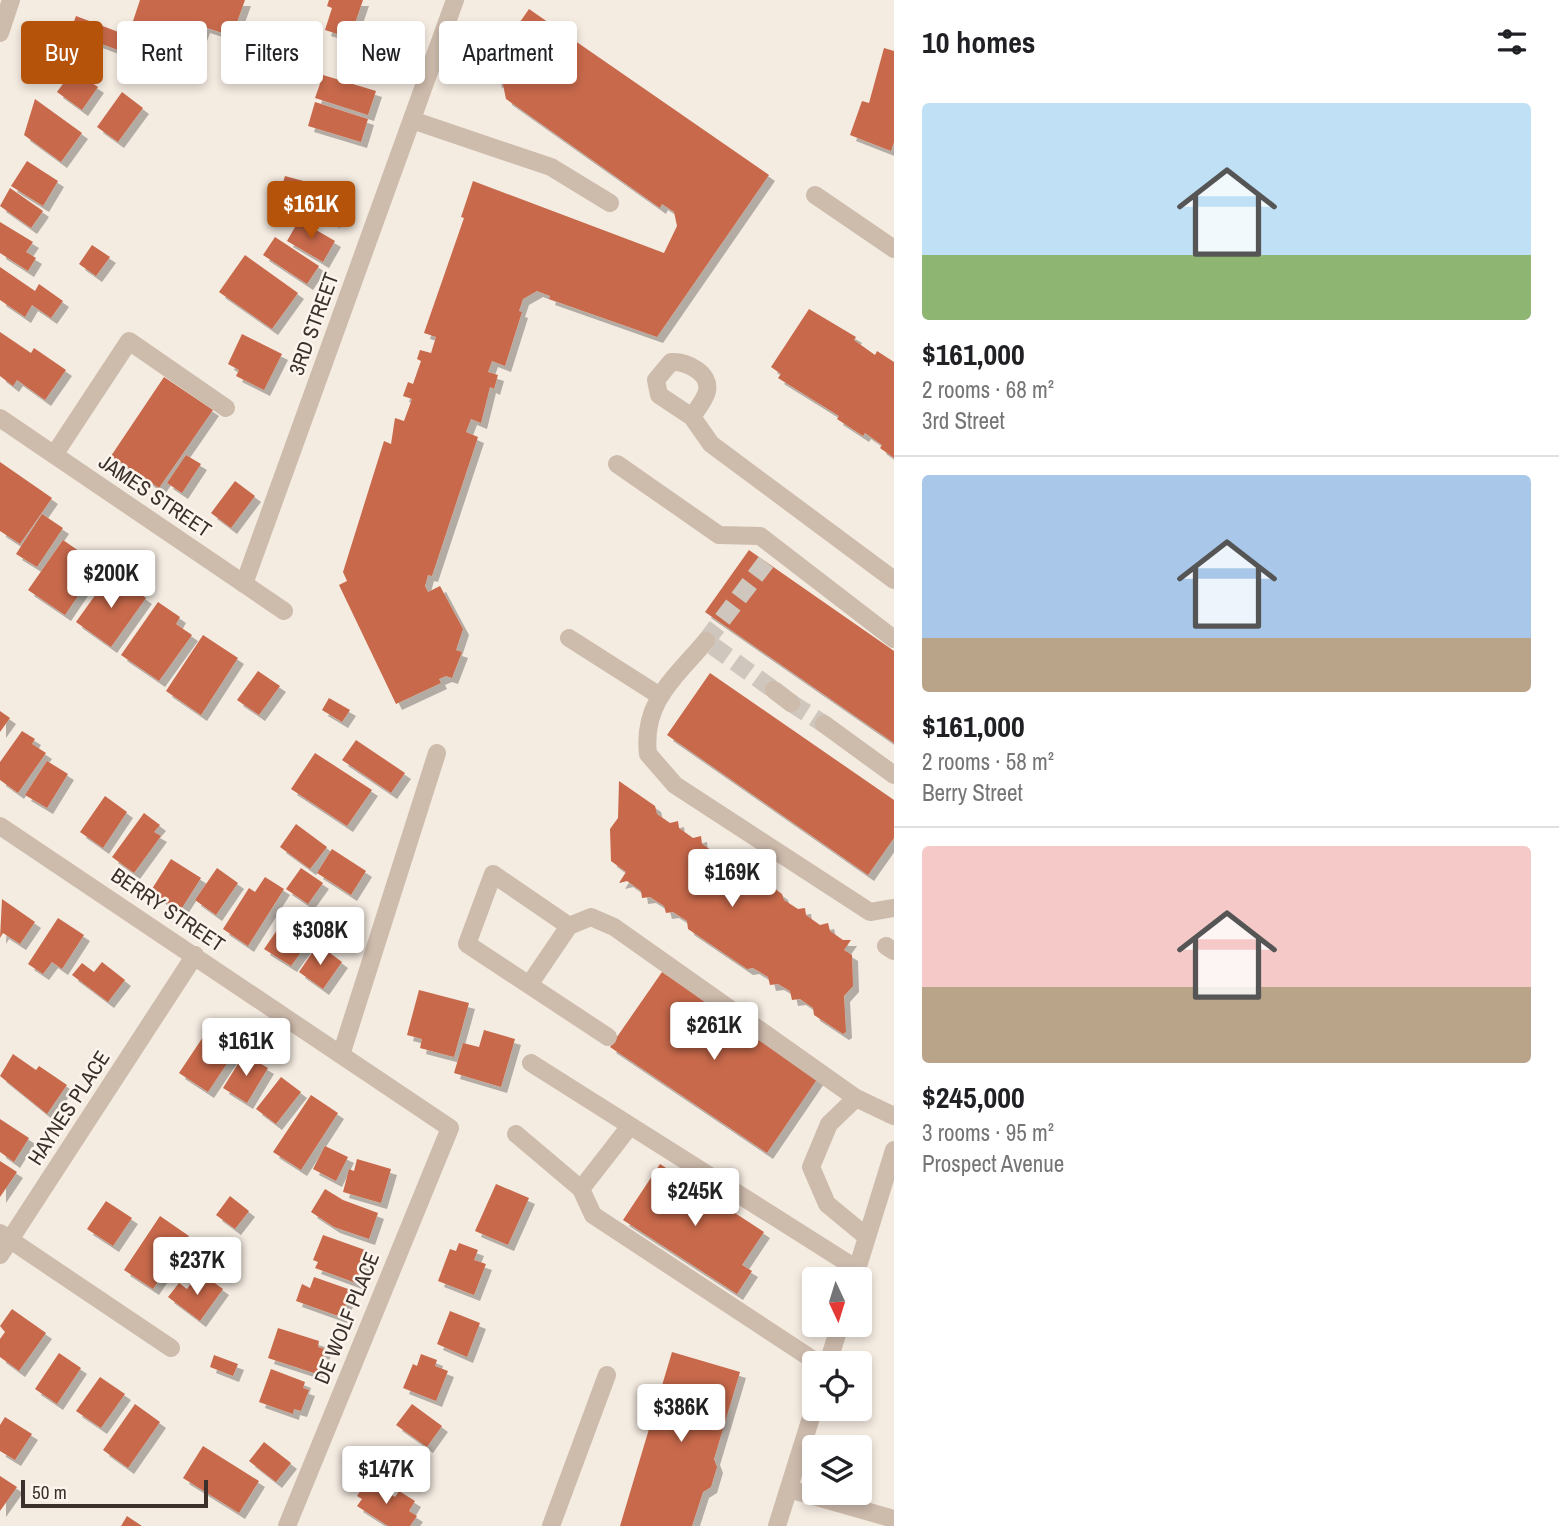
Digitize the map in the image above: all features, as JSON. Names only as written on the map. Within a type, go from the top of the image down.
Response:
[{"type":"street","points":[[0,33],[11,0]]},
{"type":"street","name":"3RD STREET","points":[[244,584],[455,0]]},
{"type":"street","points":[[412,120],[551,166],[610,203]]},
{"type":"street","points":[[815,195],[894,248]]},
{"type":"street","points":[[54,455],[129,341],[226,408]]},
{"type":"street","points":[[692,417],[711,444],[894,580]]},
{"type":"street","name":"JAMES STREET","points":[[0,418],[284,611]]},
{"type":"street","points":[[617,464],[719,535],[760,537],[773,557],[894,639]]},
{"type":"street","points":[[569,638],[660,696]]},
{"type":"street","points":[[706,641],[660,696],[648,718],[648,754],[675,785],[870,912],[894,908]]},
{"type":"street","points":[[774,690],[791,703]]},
{"type":"street","points":[[824,724],[894,775]]},
{"type":"street","points":[[341,1055],[437,753]]},
{"type":"street","name":"BERRY STREET","points":[[0,826],[450,1128]]},
{"type":"street","points":[[569,926],[493,874],[467,944],[608,1037]]},
{"type":"street","points":[[529,985],[569,926],[591,917],[614,927],[856,1098],[894,1116]]},
{"type":"street","name":"HAYNES PLACE","points":[[3,1242],[195,955]]},
{"type":"street","points":[[531,1063],[844,1267]]},
{"type":"street","points":[[856,1098],[829,1124],[811,1167],[827,1204],[867,1237]]},
{"type":"street","points":[[581,1189],[630,1126]]},
{"type":"street","name":"DE WOLF PLACE","points":[[287,1526],[450,1128]]},
{"type":"street","points":[[516,1133],[581,1189],[593,1215],[802,1352]]},
{"type":"street","points":[[857,1267],[894,1150]]},
{"type":"street","points":[[3,1242],[171,1348]]},
{"type":"street","points":[[551,1526],[607,1375]]},
{"type":"street","points":[[777,1526],[810,1421]]},
{"type":"street","points":[[789,1489],[860,1518],[894,1519]]},
{"type":"building","points":[[140,0],[245,0],[237,21],[221,21],[221,32],[207,28],[207,21],[133,21]]},
{"type":"building","points":[[329,0],[363,0],[356,21],[337,21],[337,34],[325,30],[332,8],[327,6]]},
{"type":"building","points":[[529,9],[546,21],[521,21]]},
{"type":"building","points":[[76,16],[89,21],[74,21]]},
{"type":"building","points":[[103,26],[117,31],[117,50],[103,44]]},
{"type":"building","points":[[577,42],[769,175],[657,337],[549,299],[550,296],[537,291],[523,299],[519,311],[522,312],[505,366],[492,361],[488,372],[498,375],[494,389],[490,387],[481,423],[471,419],[466,432],[478,437],[432,576],[428,575],[425,586],[428,592],[440,586],[463,629],[456,650],[462,652],[452,678],[446,676],[439,679],[441,683],[396,704],[339,585],[347,581],[343,572],[384,441],[391,444],[395,418],[404,421],[412,399],[403,396],[408,382],[413,384],[421,361],[417,359],[420,350],[431,353],[436,337],[424,333],[464,218],[461,217],[473,181],[664,253],[677,226],[674,212],[662,204],[660,208],[506,99],[503,84],[577,84]]},
{"type":"building","points":[[884,48],[894,51],[894,142],[891,151],[850,135],[862,101],[869,103]]},
{"type":"building","points":[[323,75],[337,79],[337,84],[353,84],[376,91],[368,115],[315,98],[320,84],[323,84]]},
{"type":"building","points":[[63,84],[94,84],[98,87],[82,110],[57,92]]},
{"type":"building","points":[[122,92],[143,108],[118,142],[97,127]]},
{"type":"building","points":[[35,99],[82,133],[61,162],[24,135]]},
{"type":"building","points":[[315,102],[368,119],[361,142],[308,126]]},
{"type":"building","points":[[27,161],[58,181],[43,206],[11,186]]},
{"type":"building","points":[[285,176],[307,182],[305,188],[348,201],[343,219],[336,217],[334,222],[287,207],[291,195],[280,192]]},
{"type":"building","points":[[10,188],[43,211],[31,228],[0,206]]},
{"type":"building","points":[[299,220],[335,241],[323,262],[287,241]]},
{"type":"building","points":[[0,222],[33,242],[26,252],[36,258],[28,271],[0,253]]},
{"type":"building","points":[[275,237],[319,266],[307,284],[263,255]]},
{"type":"building","points":[[92,245],[110,257],[96,276],[79,264]]},
{"type":"building","points":[[245,255],[298,293],[272,329],[219,292]]},
{"type":"building","points":[[0,267],[35,291],[39,284],[63,301],[51,318],[32,305],[25,317],[0,300]]},
{"type":"building","points":[[809,309],[856,337],[854,340],[875,355],[877,351],[894,362],[894,458],[865,433],[863,436],[837,419],[839,416],[778,378],[781,374],[771,367]]},
{"type":"building","points":[[0,332],[31,353],[34,348],[66,370],[45,400],[17,380],[13,386],[0,376]]},
{"type":"building","points":[[242,334],[282,354],[264,390],[236,376],[239,370],[228,364]]},
{"type":"building","points":[[164,377],[213,410],[159,488],[111,456]]},
{"type":"building","points":[[186,455],[201,464],[182,493],[167,483]]},
{"type":"building","points":[[0,462],[52,498],[20,544],[0,531]]},
{"type":"building","points":[[235,481],[255,496],[231,528],[211,513]]},
{"type":"building","points":[[42,514],[63,528],[37,567],[16,554]]},
{"type":"building","points":[[63,540],[99,565],[65,615],[28,590]]},
{"type":"building","points":[[749,550],[894,651],[894,743],[705,612]]},
{"type":"building","points":[[111,573],[146,598],[111,647],[76,622]]},
{"type":"building","points":[[158,602],[180,617],[176,624],[192,635],[159,681],[121,655]]},
{"type":"building","points":[[203,635],[238,658],[201,715],[166,691]]},
{"type":"building","points":[[258,671],[280,686],[259,715],[237,700]]},
{"type":"building","points":[[710,673],[894,800],[894,838],[868,875],[667,735]]},
{"type":"building","points":[[329,698],[350,710],[342,722],[322,710]]},
{"type":"building","points":[[0,711],[10,718],[0,732]]},
{"type":"building","points":[[22,731],[35,739],[32,744],[46,753],[18,793],[0,780],[0,762]]},
{"type":"building","points":[[356,740],[405,773],[391,793],[342,760]]},
{"type":"building","points":[[315,753],[372,790],[347,826],[291,789]]},
{"type":"building","points":[[47,761],[68,774],[47,808],[25,795]]},
{"type":"building","points":[[619,781],[655,806],[657,814],[670,823],[678,821],[679,828],[693,838],[701,836],[702,844],[717,854],[724,853],[725,860],[739,869],[746,868],[762,879],[757,886],[762,890],[767,883],[782,894],[784,900],[798,909],[805,908],[806,915],[820,925],[828,923],[830,931],[843,940],[851,940],[844,950],[852,955],[853,986],[844,996],[846,1032],[843,1034],[814,1015],[813,1008],[800,999],[792,1000],[790,991],[778,984],[770,985],[768,977],[753,968],[747,969],[688,929],[687,921],[673,912],[666,913],[664,906],[650,897],[642,898],[641,891],[627,881],[619,883],[626,872],[611,861],[610,829],[618,818]]},
{"type":"building","points":[[105,796],[127,812],[103,848],[80,832]]},
{"type":"building","points":[[144,813],[160,825],[154,832],[161,836],[134,873],[112,857]]},
{"type":"building","points":[[296,824],[327,847],[310,869],[280,847]]},
{"type":"building","points":[[332,849],[366,871],[351,895],[317,873]]},
{"type":"building","points":[[171,859],[201,878],[180,911],[150,892]]},
{"type":"building","points":[[217,868],[238,883],[216,915],[195,900]]},
{"type":"building","points":[[301,868],[323,883],[308,904],[286,889]]},
{"type":"building","points":[[265,877],[284,889],[248,946],[223,929],[249,888],[255,892]]},
{"type":"building","points":[[2,899],[35,922],[20,944],[3,933],[0,938]]},
{"type":"building","points":[[58,918],[84,935],[62,969],[52,962],[43,974],[28,964]]},
{"type":"building","points":[[282,923],[309,941],[291,966],[264,949]]},
{"type":"building","points":[[318,944],[342,962],[323,989],[299,972]]},
{"type":"building","points":[[102,962],[125,980],[108,1002],[72,975],[82,963],[94,972]]},
{"type":"building","points":[[662,972],[818,1078],[767,1153],[610,1047]]},
{"type":"building","points":[[419,990],[469,1003],[454,1057],[420,1048],[422,1039],[407,1035]]},
{"type":"building","points":[[484,1030],[515,1039],[501,1087],[454,1073],[463,1043],[479,1047]]},
{"type":"building","points":[[207,1031],[236,1050],[208,1092],[179,1073]]},
{"type":"building","points":[[13,1054],[36,1070],[39,1066],[67,1085],[47,1114],[0,1076]]},
{"type":"building","points":[[244,1054],[268,1068],[247,1103],[223,1088]]},
{"type":"building","points":[[281,1077],[301,1092],[276,1124],[256,1109]]},
{"type":"building","points":[[311,1095],[338,1113],[301,1170],[273,1152]]},
{"type":"building","points":[[0,1119],[29,1138],[14,1162],[0,1152]]},
{"type":"building","points":[[325,1146],[348,1157],[336,1181],[313,1169]]},
{"type":"building","points":[[357,1159],[391,1169],[381,1203],[343,1192],[349,1169],[354,1171]]},
{"type":"building","points":[[0,1161],[17,1172],[0,1197]]},
{"type":"building","points":[[660,1164],[764,1232],[742,1265],[752,1271],[737,1294],[623,1220]]},
{"type":"building","points":[[496,1184],[529,1198],[508,1245],[475,1231]]},
{"type":"building","points":[[325,1189],[343,1200],[378,1213],[369,1239],[334,1227],[311,1212]]},
{"type":"building","points":[[230,1196],[249,1211],[235,1229],[216,1215]]},
{"type":"building","points":[[106,1201],[132,1218],[113,1246],[87,1229]]},
{"type":"building","points":[[160,1216],[189,1236],[153,1289],[124,1270]]},
{"type":"building","points":[[323,1235],[368,1251],[356,1283],[315,1268],[318,1262],[313,1260]]},
{"type":"building","points":[[459,1243],[478,1250],[474,1260],[486,1264],[474,1295],[438,1281],[450,1249],[456,1251]]},
{"type":"building","points":[[205,1276],[223,1289],[200,1321],[168,1297],[179,1283],[187,1289],[194,1279],[199,1283]]},
{"type":"building","points":[[314,1277],[351,1290],[341,1317],[296,1301],[302,1284],[310,1288]]},
{"type":"building","points":[[12,1309],[46,1333],[19,1371],[0,1357],[0,1339],[5,1332],[0,1326]]},
{"type":"building","points":[[450,1311],[480,1323],[467,1357],[437,1344]]},
{"type":"building","points":[[278,1328],[319,1341],[318,1347],[325,1349],[317,1374],[268,1358]]},
{"type":"building","points":[[672,1352],[740,1372],[714,1459],[717,1467],[711,1487],[703,1492],[692,1526],[620,1526]]},
{"type":"building","points":[[59,1353],[81,1368],[57,1404],[35,1389]]},
{"type":"building","points":[[421,1354],[437,1360],[435,1366],[448,1371],[436,1401],[403,1388],[413,1364],[417,1366]]},
{"type":"building","points":[[214,1355],[238,1364],[233,1376],[210,1367]]},
{"type":"building","points":[[271,1369],[305,1382],[303,1388],[309,1390],[301,1411],[294,1409],[293,1414],[259,1402]]},
{"type":"building","points":[[100,1377],[125,1394],[101,1428],[76,1411]]},
{"type":"building","points":[[135,1404],[160,1422],[128,1468],[103,1450]]},
{"type":"building","points":[[412,1404],[442,1426],[427,1447],[396,1425]]},
{"type":"building","points":[[5,1417],[32,1434],[15,1460],[0,1451],[0,1425]]},
{"type":"building","points":[[264,1442],[291,1463],[276,1482],[249,1461]]},
{"type":"building","points":[[203,1446],[259,1481],[239,1513],[183,1478]]},
{"type":"building","points":[[0,1476],[17,1487],[0,1511]]},
{"type":"building","points":[[368,1479],[395,1497],[399,1491],[415,1501],[409,1511],[417,1516],[410,1526],[388,1526],[357,1506],[362,1499],[357,1496]]},
{"type":"building","points":[[127,1516],[142,1526],[121,1526]]},
{"type":"tunnel","points":[[766,562],[706,641],[774,690]]},
{"type":"tunnel","points":[[791,703],[824,724]]}]
